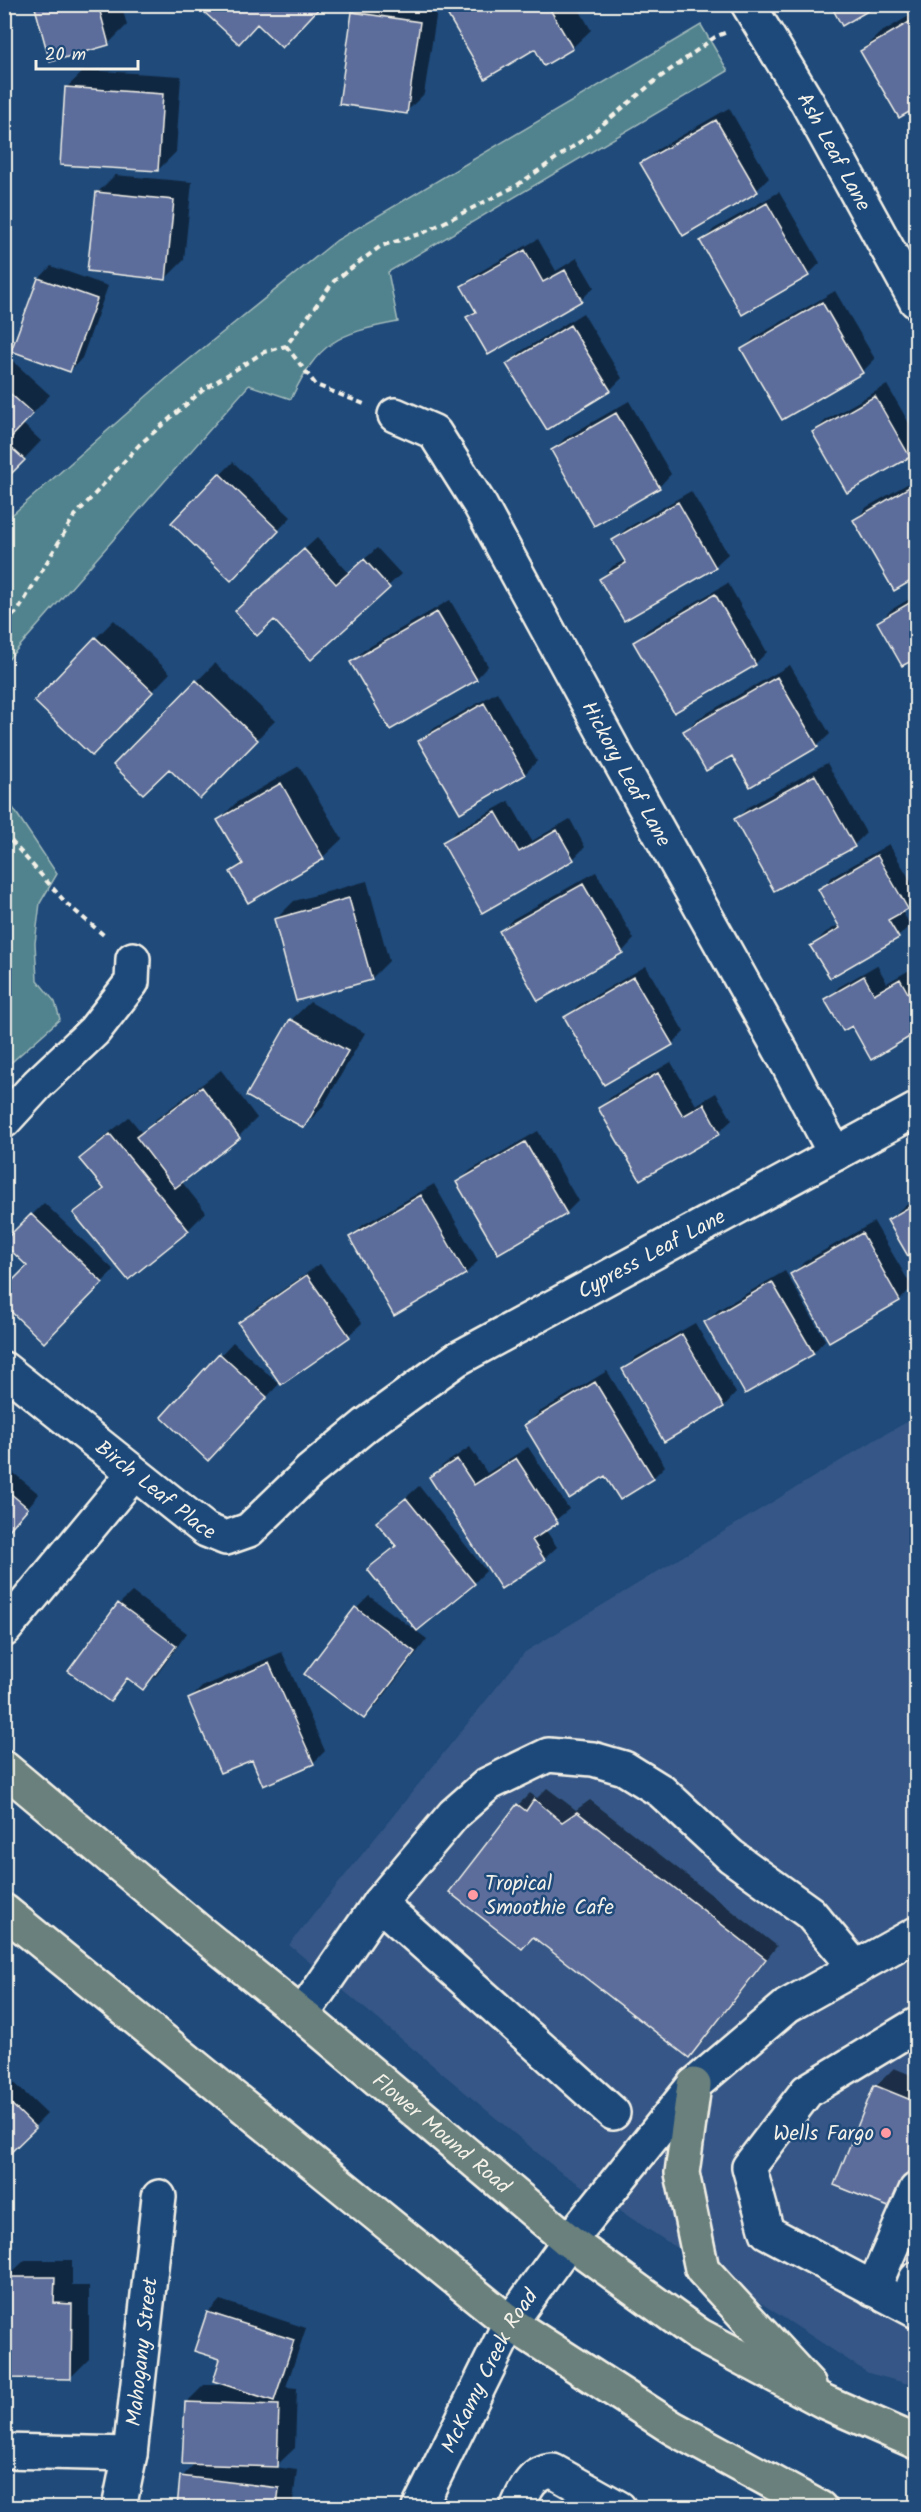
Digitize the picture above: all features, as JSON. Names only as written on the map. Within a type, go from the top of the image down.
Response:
[{"type":"main road","name":"Flower Mound Road","points":[[4,1768],[196,1929],[302,2014],[569,2241],[699,2335],[825,2402],[916,2442]]},
{"type":"main road","points":[[4,1911],[510,2323],[673,2428],[819,2508]]},
{"type":"main road","points":[[694,2085],[682,2173],[702,2269],[825,2402]]},
{"type":"street","name":"Ash Leaf Lane","points":[[752,12],[806,100],[916,302]]},
{"type":"street","name":"Hickory Leaf Lane","points":[[395,415],[434,432],[480,505],[621,765],[782,1053],[835,1154]]},
{"type":"street","points":[[4,1121],[38,1084],[94,1031],[132,982],[133,960]]},
{"type":"street","name":"Cypress Leaf Lane","points":[[392,1406],[457,1359],[916,1110]]},
{"type":"street","name":"Birch Leaf Place","points":[[4,1369],[206,1530],[226,1538],[249,1530],[309,1472],[392,1406]]},
{"type":"street","points":[[4,1630],[134,1473]]},
{"type":"street","points":[[302,2014],[379,1903],[454,1814],[488,1784],[548,1755],[593,1759],[624,1768],[661,1791],[731,1856],[810,1913],[856,1968]]},
{"type":"street","points":[[379,1903],[613,2113]]},
{"type":"street","name":"McKamy Creek Road","points":[[419,2508],[510,2323],[569,2241],[694,2085],[787,2006],[916,1934]]},
{"type":"street","points":[[900,2296],[767,2232],[749,2167],[807,2091],[916,2025]]},
{"type":"street","points":[[900,2296],[916,2190]]},
{"type":"street","name":"Mahogany Street","points":[[119,2508],[130,2454],[159,2197]]},
{"type":"street","points":[[900,2296],[916,2229]]},
{"type":"street","points":[[4,2451],[130,2454]]},
{"type":"street","points":[[517,2508],[531,2481],[537,2475],[553,2470],[619,2508]]},
{"type":"path","points":[[4,623],[18,611],[73,518],[140,445],[203,390],[264,352],[286,346],[334,281],[381,246],[423,233],[516,186],[590,135],[656,81],[752,12]]},
{"type":"path","points":[[286,346],[316,386],[395,415]]},
{"type":"path","points":[[4,833],[11,838],[67,904],[133,960]]},
{"type":"shaded area","points":[[916,1417],[916,2386],[868,2373],[559,2171],[289,1945],[525,1652]]},
{"type":"green space","points":[[701,25],[728,71],[388,272],[398,322],[360,331],[332,343],[311,364],[291,399],[249,385],[5,663],[5,521],[175,371],[337,240]]},
{"type":"green space","points":[[5,796],[57,874],[40,903],[35,943],[37,980],[55,1002],[60,1019],[5,1068]]},
{"type":"building","points":[[34,4],[98,4],[109,45],[50,62]]},
{"type":"building","points":[[211,4],[323,4],[282,48],[257,24],[239,44],[204,12]]},
{"type":"building","points":[[447,4],[547,4],[573,49],[544,66],[535,49],[485,79],[443,7]]},
{"type":"building","points":[[830,4],[880,4],[842,26]]},
{"type":"building","points":[[352,12],[420,22],[407,114],[339,104]]},
{"type":"building","points":[[916,18],[916,108],[899,118],[860,51]]},
{"type":"building","points":[[65,87],[163,94],[158,171],[60,165]]},
{"type":"building","points":[[716,120],[758,192],[683,236],[640,163]]},
{"type":"building","points":[[96,192],[174,200],[166,280],[87,271]]},
{"type":"building","points":[[767,203],[809,276],[742,315],[700,241]]},
{"type":"building","points":[[525,250],[543,282],[565,270],[582,301],[488,355],[466,317],[476,312],[461,286]]},
{"type":"building","points":[[38,278],[97,299],[70,372],[11,351]]},
{"type":"building","points":[[822,302],[863,373],[782,420],[741,349]]},
{"type":"building","points":[[570,325],[611,391],[547,430],[506,364]]},
{"type":"building","points":[[4,388],[33,414],[6,443],[25,460],[4,481]]},
{"type":"building","points":[[875,396],[910,457],[847,493],[812,432]]},
{"type":"building","points":[[616,413],[660,488],[594,526],[551,450]]},
{"type":"building","points":[[219,473],[279,531],[231,581],[171,523]]},
{"type":"building","points":[[916,483],[916,578],[894,591],[853,520]]},
{"type":"building","points":[[678,502],[716,568],[624,621],[599,579],[626,563],[612,540]]},
{"type":"building","points":[[304,549],[336,584],[364,559],[390,588],[311,660],[274,620],[257,636],[235,611]]},
{"type":"building","points":[[715,594],[756,665],[674,713],[633,642]]},
{"type":"building","points":[[916,599],[916,661],[915,659],[902,666],[877,622]]},
{"type":"building","points":[[437,612],[477,680],[390,730],[350,662]]},
{"type":"building","points":[[95,637],[153,692],[92,756],[34,701]]},
{"type":"building","points":[[777,677],[818,747],[750,787],[732,756],[706,771],[683,731]]},
{"type":"building","points":[[196,680],[258,740],[200,799],[169,769],[143,794],[113,765]]},
{"type":"building","points":[[484,703],[525,775],[460,813],[418,741]]},
{"type":"building","points":[[815,775],[855,847],[774,891],[734,819]]},
{"type":"building","points":[[281,783],[324,859],[248,903],[230,872],[243,864],[217,820]]},
{"type":"building","points":[[496,812],[519,852],[557,830],[574,860],[482,913],[442,842]]},
{"type":"building","points":[[877,855],[908,909],[888,920],[899,938],[830,978],[810,946],[840,928],[818,889]]},
{"type":"building","points":[[583,884],[623,953],[538,1001],[499,931]]},
{"type":"building","points":[[349,898],[372,980],[296,1001],[274,919]]},
{"type":"building","points":[[864,976],[874,994],[900,979],[908,993],[916,987],[916,1033],[871,1060],[852,1026],[843,1031],[824,999]]},
{"type":"building","points":[[633,977],[673,1045],[604,1085],[564,1017]]},
{"type":"building","points":[[290,1019],[348,1051],[304,1128],[246,1096]]},
{"type":"building","points":[[658,1073],[683,1116],[704,1104],[720,1134],[640,1180],[598,1108]]},
{"type":"building","points":[[202,1087],[240,1138],[175,1188],[136,1137]]},
{"type":"building","points":[[110,1134],[189,1231],[128,1280],[73,1213],[104,1189],[79,1159]]},
{"type":"building","points":[[525,1142],[567,1214],[498,1254],[456,1182]]},
{"type":"building","points":[[421,1195],[466,1274],[394,1316],[349,1237]]},
{"type":"building","points":[[916,1203],[916,1270],[887,1220]]},
{"type":"building","points":[[31,1214],[103,1283],[44,1343],[4,1305],[4,1289],[27,1266],[4,1244],[4,1241]]},
{"type":"building","points":[[862,1233],[900,1301],[829,1342],[790,1274]]},
{"type":"building","points":[[307,1275],[350,1337],[281,1385],[238,1323]]},
{"type":"building","points":[[772,1282],[814,1354],[745,1394],[704,1322]]},
{"type":"building","points":[[682,1334],[724,1407],[664,1442],[622,1369]]},
{"type":"building","points":[[219,1353],[267,1397],[208,1461],[161,1417]]},
{"type":"building","points":[[595,1382],[654,1479],[620,1500],[605,1476],[569,1499],[524,1425]]},
{"type":"building","points":[[516,1458],[558,1523],[532,1540],[545,1560],[501,1589],[429,1477],[457,1459],[474,1485]]},
{"type":"building","points":[[4,1488],[28,1508],[4,1536]]},
{"type":"building","points":[[406,1498],[475,1584],[417,1631],[367,1569],[396,1546],[376,1522]]},
{"type":"building","points":[[118,1603],[176,1646],[143,1690],[127,1678],[110,1702],[68,1671]]},
{"type":"building","points":[[355,1607],[415,1652],[364,1719],[304,1674]]},
{"type":"building","points":[[269,1663],[314,1764],[263,1786],[252,1760],[220,1773],[188,1699]]},
{"type":"building","points":[[534,1799],[562,1822],[577,1812],[766,1959],[689,2058],[533,1937],[522,1949],[449,1892],[517,1804],[526,1811]]},
{"type":"building","name":"Wells Fargo","points":[[874,2085],[916,2102],[916,2164],[896,2210],[834,2185]]},
{"type":"building","points":[[4,2097],[36,2128],[4,2159]]},
{"type":"building","points":[[5,2277],[55,2277],[54,2303],[72,2304],[71,2379],[5,2378]]},
{"type":"building","points":[[207,2312],[294,2340],[274,2401],[213,2381],[220,2359],[194,2351]]},
{"type":"building","points":[[185,2402],[279,2405],[277,2467],[182,2464]]},
{"type":"building","points":[[180,2476],[279,2488],[277,2508],[177,2508]]},
{"type":"place","name":"Tropical Smoothie Cafe","points":[[473,1895]]},
{"type":"place","name":"Wells Fargo","points":[[886,2133]]}]
